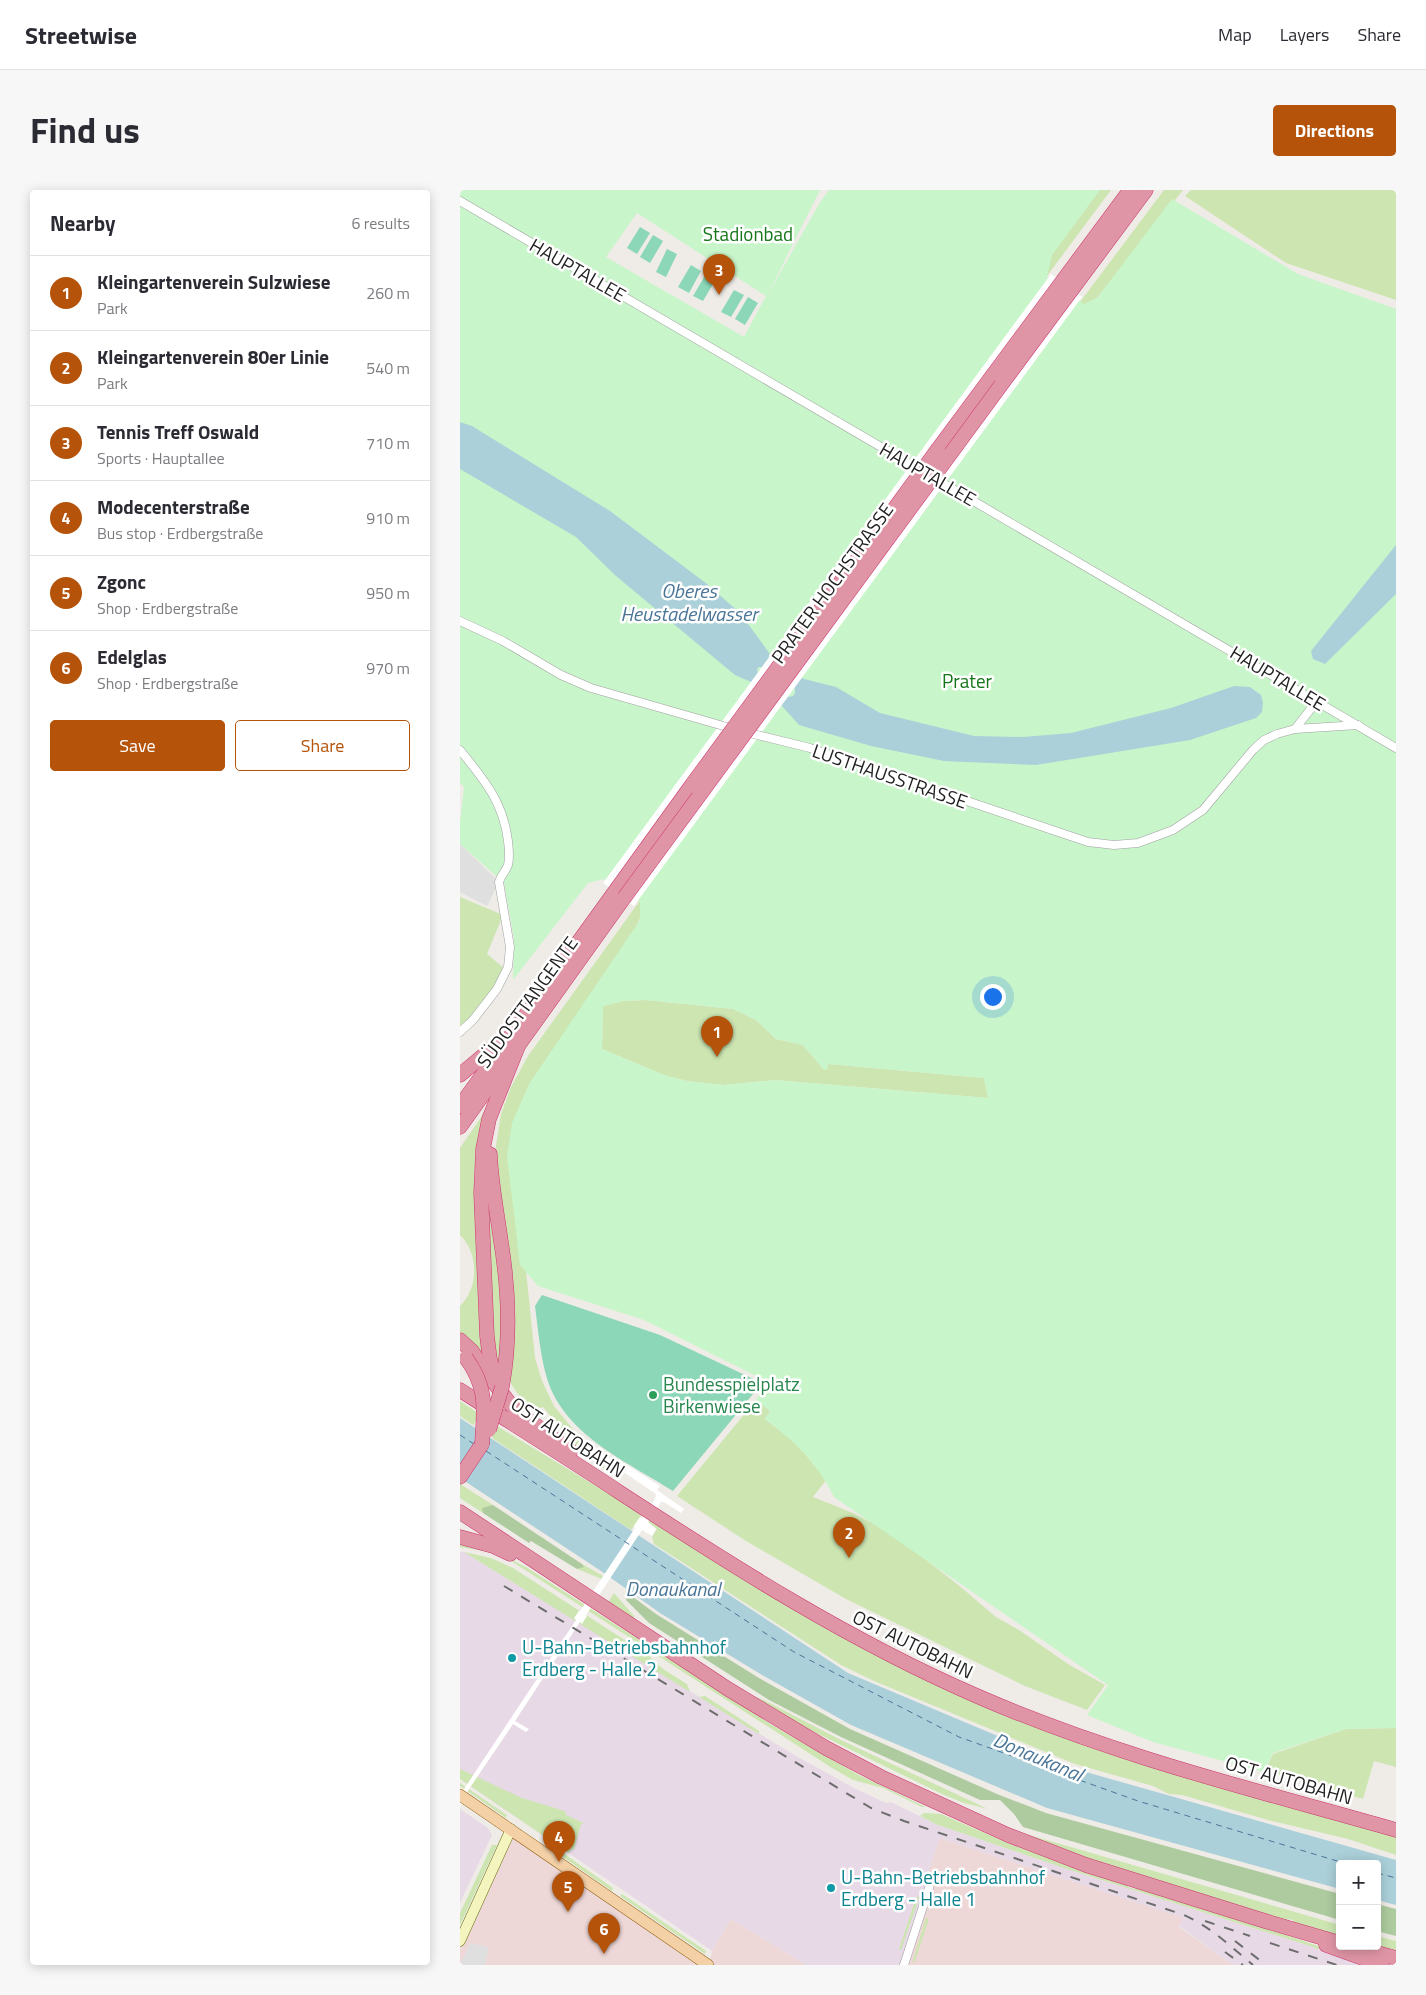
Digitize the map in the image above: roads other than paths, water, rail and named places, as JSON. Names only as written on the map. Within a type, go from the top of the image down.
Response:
[{"type":"highway","points":[[1066,285],[1130,190]]},
{"type":"highway","points":[[1066,285],[1146,190]]},
{"type":"highway","name":"PRATER HOCHSTRASSE","points":[[619,895],[1066,285]]},
{"type":"highway","name":"SÜDOSTTANGENTE","points":[[460,1106],[515,1029],[619,895]]},
{"type":"highway","name":"SÜDOSTTANGENTE","points":[[460,1127],[519,1044],[619,895]]},
{"type":"highway","points":[[460,1066],[515,1029]]},
{"type":"highway","points":[[460,1075],[515,1029]]},
{"type":"highway","points":[[500,1391],[490,1360],[487,1342],[481,1193],[483,1149],[489,1119],[519,1044]]},
{"type":"highway","points":[[460,1477],[482,1444],[498,1403],[506,1366],[508,1304],[490,1165],[491,1136],[495,1108]]},
{"type":"highway","points":[[460,1340],[472,1351],[500,1391],[520,1415],[580,1457],[584,1470]]},
{"type":"highway","points":[[463,1354],[479,1380],[484,1396],[482,1444]]},
{"type":"highway","name":"OST AUTOBAHN","points":[[460,1390],[723,1560],[822,1620],[976,1696],[1051,1726],[1136,1756],[1396,1830]]},
{"type":"highway","points":[[460,1512],[770,1715],[881,1777],[1008,1835],[1086,1865],[1265,1922],[1336,1942]]},
{"type":"highway","points":[[460,1518],[546,1569]]},
{"type":"highway","points":[[460,1537],[493,1546],[539,1570],[546,1569]]},
{"type":"highway","points":[[1265,1922],[1285,1931],[1382,1965]]},
{"type":"highway","points":[[1367,1950],[1396,1958]]},
{"type":"main road","points":[[460,1795],[708,1965]]},
{"type":"street","name":"HAUPTALLEE","points":[[460,201],[1396,748]]},
{"type":"street","name":"LUSTHAUSSTRASSE","points":[[460,621],[503,641],[561,675],[591,688],[810,748],[1088,842],[1114,845],[1138,843],[1173,830],[1203,810],[1253,750],[1264,740],[1277,734],[1295,729],[1358,725]]},
{"type":"street","points":[[1295,729],[1317,701]]},
{"type":"street","points":[[460,750],[492,791],[502,811],[509,851],[508,866],[500,876],[499,882],[510,947],[506,972],[487,1002],[460,1032]]},
{"type":"street","points":[[460,1941],[511,1829]]},
{"type":"street","points":[[904,1965],[929,1888]]},
{"type":"water","name":"Oberes Heustadelwasser","points":[[460,422],[472,426],[610,511],[707,584],[740,613],[770,654],[804,679],[836,687],[880,713],[974,736],[1023,737],[1071,733],[1171,708],[1234,686],[1250,687],[1261,695],[1263,703],[1262,712],[1256,718],[1190,740],[1036,765],[944,761],[871,746],[799,725],[782,706],[751,682],[735,675],[616,576],[576,537],[460,469]],"holes":[[[764,667],[795,689],[793,696],[789,697],[758,675],[757,669]]]},
{"type":"water","points":[[1396,545],[1396,594],[1325,664],[1313,659],[1311,651]]},
{"type":"water","name":"Donaukanal","points":[[460,1418],[848,1673],[1079,1770],[1396,1860],[1396,1905],[1381,1901],[1381,1860],[1336,1860],[1336,1888],[1047,1808],[851,1725],[762,1675],[660,1613],[604,1573],[460,1478]]},
{"type":"railway","points":[[504,1586],[871,1808],[904,1821],[1184,1915],[1212,1931],[1253,1965]]},
{"type":"railway","points":[[1205,1921],[1250,1936]]},
{"type":"railway","points":[[1235,1941],[1266,1965]]},
{"type":"railway","points":[[1270,1943],[1337,1965]]},
{"type":"railway","points":[[1225,1952],[1243,1965]]},
{"type":"place","name":"Tennis Treff Oswald","points":[[719,295]]},
{"type":"place","name":"Kleingartenverein Sulzwiese","points":[[717,1057]]},
{"type":"place","name":"Bundesspielplatz Birkenwiese","points":[[653,1395]]},
{"type":"place","name":"Kleingartenverein 80er Linie","points":[[849,1558]]},
{"type":"place","name":"U-Bahn-Betriebsbahnhof Erdberg - Halle 2","points":[[512,1658]]},
{"type":"place","name":"Modecenterstraße","points":[[559,1862]]},
{"type":"place","name":"U-Bahn-Betriebsbahnhof Erdberg - Halle 1","points":[[831,1888]]},
{"type":"place","name":"Zgonc","points":[[568,1912]]},
{"type":"place","name":"Edelglas","points":[[604,1954]]},
{"type":"park label","name":"Stadionbad","points":[[748,234]]},
{"type":"park label","name":"Prater","points":[[967,681]]}]
